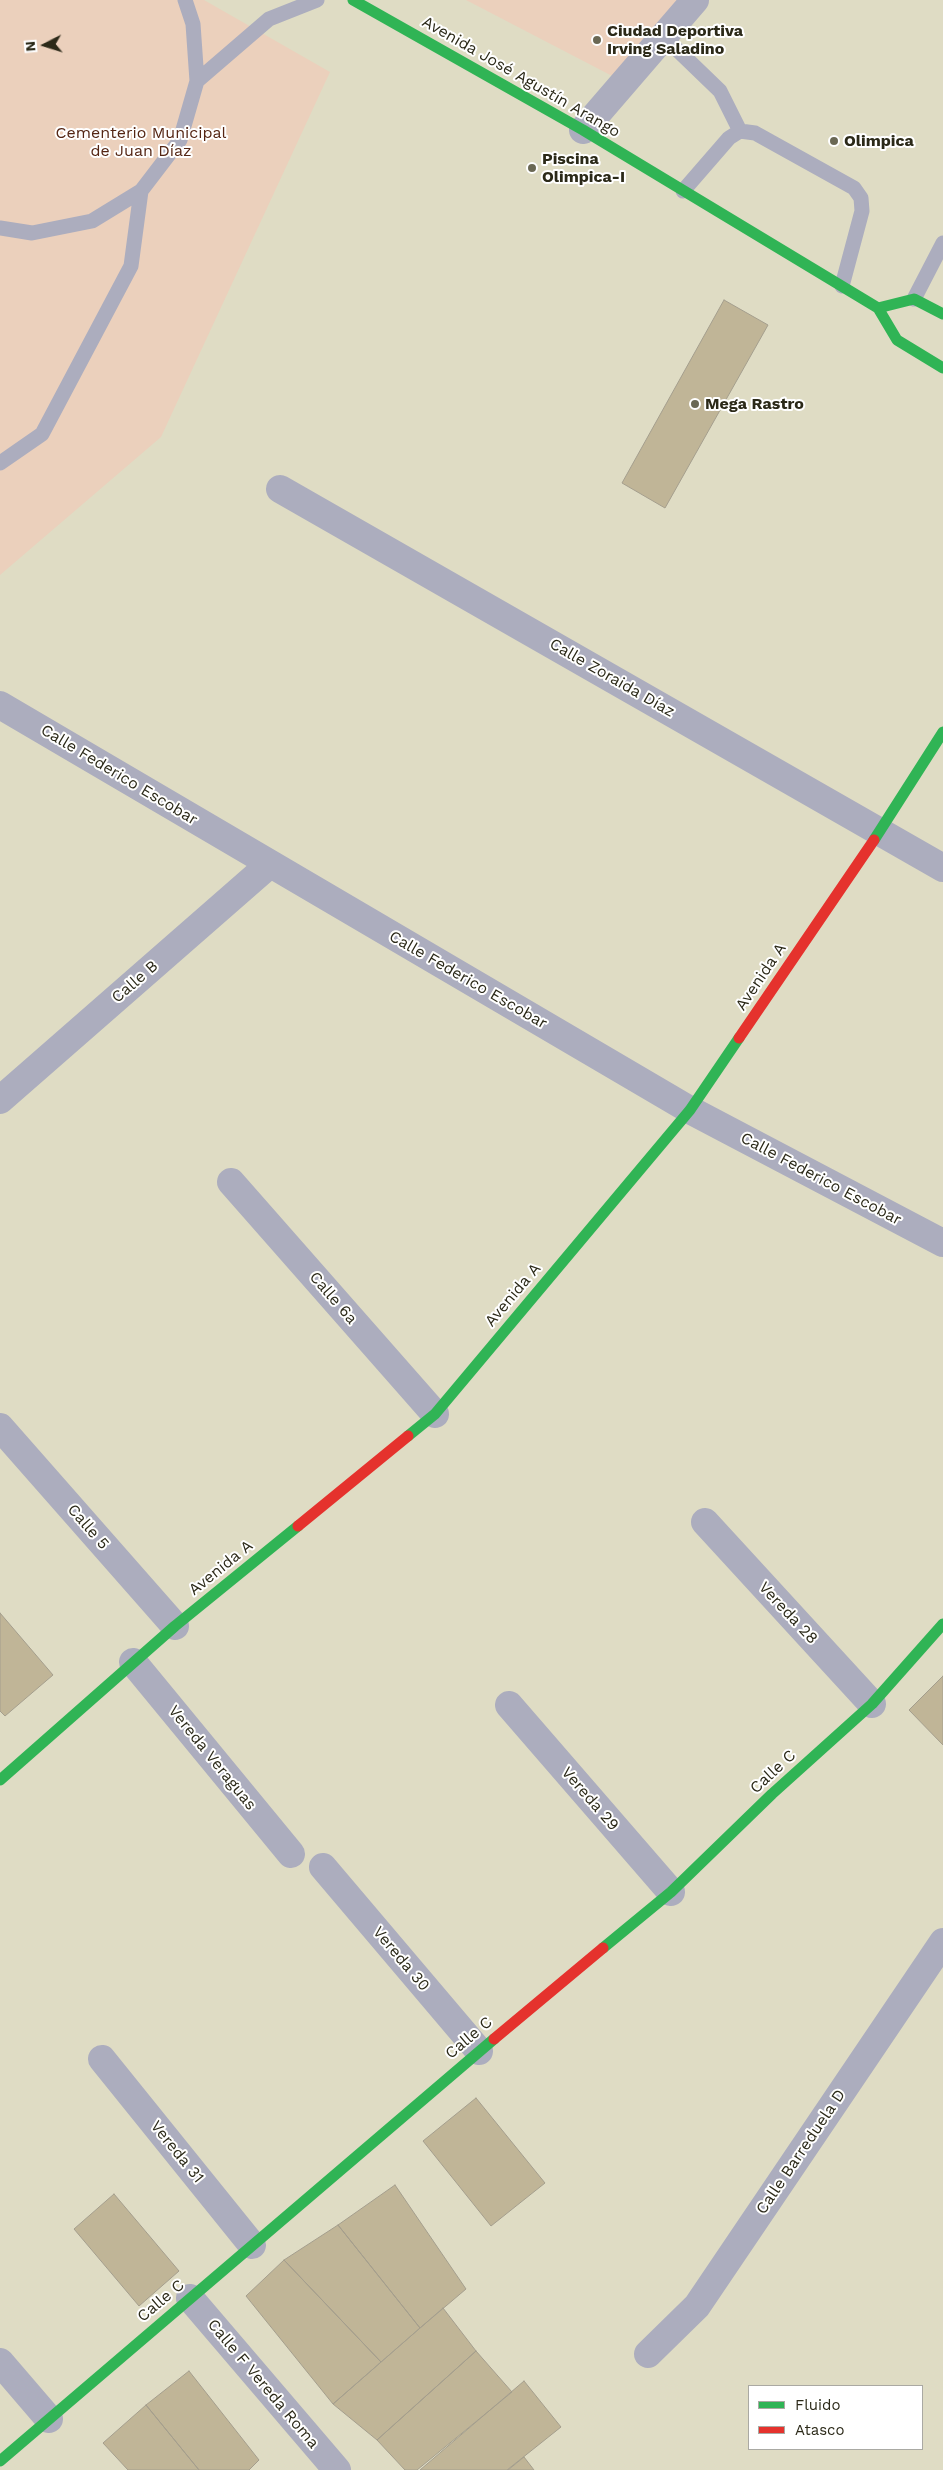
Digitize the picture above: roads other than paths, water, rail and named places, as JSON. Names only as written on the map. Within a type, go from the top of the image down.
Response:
[{"type":"street","points":[[582,130],[694,0]]},
{"type":"street","name":"Avenida José Agustín Arango","points":[[356,1],[582,130],[878,308],[897,340],[943,368]]},
{"type":"street","points":[[878,308],[914,299],[943,314]]},
{"type":"street","name":"Calle Zoraida Díaz","points":[[280,489],[943,868]]},
{"type":"street","name":"Calle Federico Escobar","points":[[0,705],[690,1110],[943,1243]]},
{"type":"street","name":"Avenida A","points":[[0,1780],[175,1626],[435,1414],[690,1110],[880,831],[943,732]]},
{"type":"street","name":"Calle B","points":[[0,1100],[270,864]]},
{"type":"street","name":"Calle 6a","points":[[231,1182],[435,1414]]},
{"type":"street","name":"Calle 5","points":[[0,1427],[175,1626]]},
{"type":"street","name":"Vereda 28","points":[[705,1522],[872,1704]]},
{"type":"street","name":"Calle C","points":[[0,2461],[479,2051],[671,1892],[772,1794],[872,1704],[943,1624]]},
{"type":"street","name":"Vereda Veraguas","points":[[133,1662],[291,1854]]},
{"type":"street","name":"Vereda 29","points":[[509,1705],[671,1892]]},
{"type":"street","name":"Vereda 30","points":[[323,1867],[479,2051]]},
{"type":"street","name":"Calle Barreduela D","points":[[648,2354],[697,2306],[943,1942]]},
{"type":"street","name":"Vereda 31","points":[[102,2059],[252,2245]]},
{"type":"street","name":"Calle F Vereda Roma","points":[[190,2298],[337,2470]]},
{"type":"street","points":[[0,2362],[49,2419]]},
{"type":"lane","points":[[0,228],[32,234],[92,221],[141,192],[180,140],[197,81],[193,24],[185,0]]},
{"type":"lane","points":[[197,81],[269,19],[316,0]]},
{"type":"lane","points":[[663,36],[720,91],[740,131]]},
{"type":"lane","points":[[683,191],[729,138],[740,131],[755,133],[854,188],[861,198],[862,211],[842,286]]},
{"type":"lane","points":[[0,463],[42,434],[131,266],[141,192]]},
{"type":"lane","points":[[914,299],[943,243]]},
{"type":"place","name":"Ciudad Deportiva Irving Saladino","points":[[597,40]]},
{"type":"place","name":"Olimpica","points":[[834,141]]},
{"type":"place","name":"Piscina Olimpica-I","points":[[532,168]]},
{"type":"place","name":"Mega Rastro","points":[[695,404]]},
{"type":"park label","name":"Cementerio Municipal de Juan Díaz","points":[[141,142]]}]
